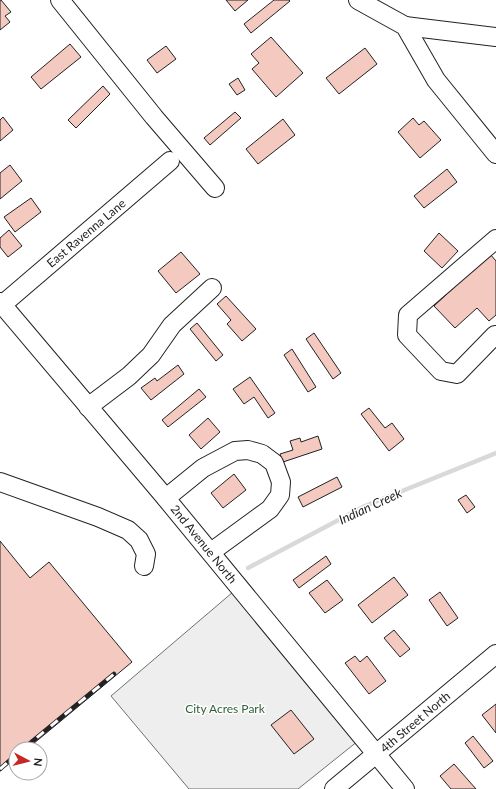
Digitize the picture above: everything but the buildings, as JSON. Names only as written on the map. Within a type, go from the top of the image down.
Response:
[{"type":"street","points":[[60,0],[154,117],[215,188]]},
{"type":"street","points":[[358,0],[405,26],[496,37]]},
{"type":"street","points":[[405,26],[436,80],[496,154]]},
{"type":"street","name":"East Ravenna Lane","points":[[1,303],[170,161]]},
{"type":"street","points":[[495,335],[457,374],[441,371],[407,334],[408,315],[496,240]]},
{"type":"street","points":[[88,407],[129,376],[150,355],[172,325],[212,288]]},
{"type":"street","name":"2nd Avenue North","points":[[1,303],[166,498],[405,789]]},
{"type":"street","points":[[166,498],[203,468],[235,451],[248,450],[262,454],[274,463],[281,482],[280,495],[270,509],[210,552]]},
{"type":"street","points":[[0,482],[128,530],[139,540],[146,554],[144,566]]},
{"type":"street","name":"4th Street North","points":[[334,789],[496,654]]},
{"type":"green space","name":"City Acres Park","points":[[233,592],[358,741],[298,789],[189,789],[111,696]]},
{"type":"waterway","name":"Indian Creek","points":[[248,568],[365,506],[496,453]]},
{"type":"railway","points":[[33,741],[114,674]]},
{"type":"railway","points":[[0,769],[8,762]]}]
